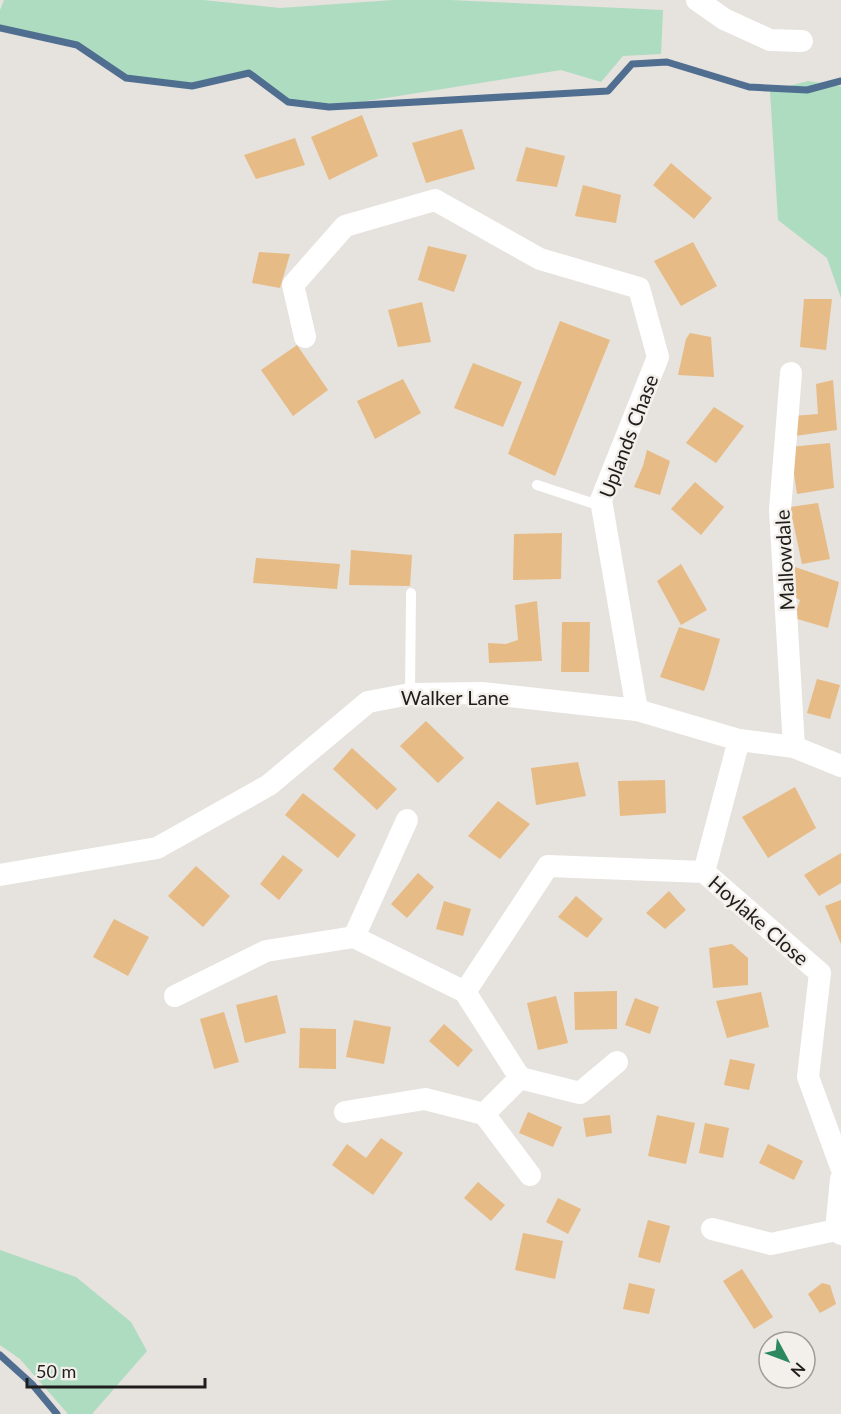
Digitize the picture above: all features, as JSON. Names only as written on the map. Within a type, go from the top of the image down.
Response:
[{"type":"street","points":[[697,0],[724,19],[770,40],[802,41]]},
{"type":"street","name":"Uplands Chase","points":[[305,337],[293,285],[345,226],[435,200],[540,259],[639,288],[658,357],[601,500],[637,710]]},
{"type":"street","name":"Mallowdale","points":[[791,373],[780,510],[794,747]]},
{"type":"street","name":"Walker Lane","points":[[0,875],[157,848],[269,785],[368,702],[410,694],[482,693],[637,710],[739,740],[794,747],[841,766]]},
{"type":"street","name":"Hoylake Close","points":[[739,740],[704,872],[820,973],[808,1077],[841,1167]]},
{"type":"street","points":[[354,936],[407,820]]},
{"type":"street","points":[[465,992],[548,866],[704,872]]},
{"type":"street","points":[[175,996],[267,951],[354,936],[465,992],[520,1077],[580,1093],[617,1062]]},
{"type":"street","points":[[484,1114],[520,1077]]},
{"type":"street","points":[[345,1112],[424,1099],[484,1114],[530,1174]]},
{"type":"street","points":[[712,1228],[771,1244],[839,1232],[841,1179]]},
{"type":"lane","points":[[537,485],[601,506]]},
{"type":"lane","points":[[410,694],[411,594]]},
{"type":"green space","points":[[4,0],[203,0],[280,8],[393,0],[450,0],[663,10],[661,54],[623,56],[601,82],[561,70],[329,107],[288,102],[248,73],[192,86],[126,78],[77,45],[0,28],[0,10]]},
{"type":"green space","points":[[808,81],[841,86],[841,298],[827,258],[778,220],[770,91]]},
{"type":"green space","points":[[0,1250],[76,1277],[131,1322],[147,1351],[92,1414],[68,1414],[20,1359],[0,1345]]},
{"type":"building","points":[[362,115],[378,156],[329,180],[311,137]]},
{"type":"building","points":[[462,129],[475,169],[426,183],[412,143]]},
{"type":"building","points":[[295,138],[305,165],[256,179],[244,155]]},
{"type":"building","points":[[526,147],[565,156],[557,187],[516,181]]},
{"type":"building","points":[[671,163],[712,198],[694,219],[653,185]]},
{"type":"building","points":[[583,185],[621,195],[616,223],[575,216]]},
{"type":"building","points":[[693,242],[717,286],[681,306],[654,261]]},
{"type":"building","points":[[428,246],[467,255],[454,292],[418,280]]},
{"type":"building","points":[[259,252],[290,254],[280,288],[252,283]]},
{"type":"building","points":[[804,299],[832,299],[826,350],[800,347]]},
{"type":"building","points":[[422,302],[431,342],[398,347],[388,310]]},
{"type":"building","points":[[560,321],[610,340],[555,476],[508,454]]},
{"type":"building","points":[[690,333],[711,337],[714,377],[678,375],[686,339]]},
{"type":"building","points":[[297,345],[328,390],[293,416],[261,370]]},
{"type":"building","points":[[473,363],[522,382],[503,427],[454,408]]},
{"type":"building","points":[[403,379],[421,413],[375,439],[357,401]]},
{"type":"building","points":[[833,380],[837,430],[795,436],[793,416],[818,414],[816,384]]},
{"type":"building","points":[[714,407],[744,426],[716,463],[686,443]]},
{"type":"building","points":[[830,443],[834,488],[797,494],[790,447]]},
{"type":"building","points":[[647,450],[670,461],[660,495],[634,487]]},
{"type":"building","points":[[695,482],[724,507],[701,535],[671,509]]},
{"type":"building","points":[[818,503],[830,559],[802,564],[790,507]]},
{"type":"building","points":[[562,533],[561,579],[513,580],[514,534]]},
{"type":"building","points":[[351,550],[412,555],[410,586],[349,585]]},
{"type":"building","points":[[256,558],[340,564],[337,589],[253,583]]},
{"type":"building","points":[[681,564],[707,610],[681,625],[657,581]]},
{"type":"building","points":[[795,567],[839,582],[828,628],[794,618],[800,600],[787,593]]},
{"type":"building","points":[[537,601],[542,661],[489,663],[488,643],[506,644],[518,640],[515,605]]},
{"type":"building","points":[[562,622],[590,622],[589,672],[561,672]]},
{"type":"building","points":[[679,627],[720,639],[704,691],[660,677]]},
{"type":"building","points":[[817,679],[840,685],[830,719],[807,713]]},
{"type":"building","points":[[426,721],[464,758],[438,783],[400,746]]},
{"type":"building","points":[[352,748],[397,789],[377,810],[333,769]]},
{"type":"building","points":[[578,762],[586,796],[536,805],[531,768]]},
{"type":"building","points":[[665,780],[666,813],[620,816],[618,781]]},
{"type":"building","points":[[795,787],[816,828],[768,858],[742,817]]},
{"type":"building","points":[[303,793],[356,835],[338,858],[285,815]]},
{"type":"building","points":[[498,801],[530,824],[500,859],[468,836]]},
{"type":"building","points":[[841,853],[841,883],[819,896],[804,875]]},
{"type":"building","points":[[283,855],[303,870],[279,900],[260,884]]},
{"type":"building","points":[[196,866],[230,896],[203,927],[168,896]]},
{"type":"building","points":[[418,873],[434,887],[407,918],[391,904]]},
{"type":"building","points":[[669,891],[686,910],[665,929],[646,913]]},
{"type":"building","points":[[576,896],[603,919],[587,938],[558,917]]},
{"type":"building","points":[[841,900],[841,944],[825,906]]},
{"type":"building","points":[[444,901],[471,909],[463,936],[436,929]]},
{"type":"building","points":[[114,919],[149,937],[128,976],[93,957]]},
{"type":"building","points":[[732,944],[748,958],[748,985],[713,988],[709,948]]},
{"type":"building","points":[[617,991],[617,1029],[575,1030],[574,992]]},
{"type":"building","points":[[761,992],[769,1027],[727,1038],[716,1001]]},
{"type":"building","points":[[277,995],[286,1033],[245,1043],[236,1005]]},
{"type":"building","points":[[556,996],[568,1043],[538,1050],[527,1003]]},
{"type":"building","points":[[635,998],[659,1007],[650,1034],[625,1025]]},
{"type":"building","points":[[224,1012],[239,1062],[214,1069],[200,1019]]},
{"type":"building","points":[[354,1020],[391,1027],[384,1064],[346,1057]]},
{"type":"building","points":[[444,1024],[473,1050],[458,1067],[429,1041]]},
{"type":"building","points":[[300,1028],[336,1029],[336,1069],[299,1068]]},
{"type":"building","points":[[730,1059],[755,1064],[749,1090],[724,1085]]},
{"type":"building","points":[[528,1112],[562,1127],[553,1147],[519,1133]]},
{"type":"building","points":[[610,1115],[612,1133],[586,1137],[583,1118]]},
{"type":"building","points":[[657,1115],[695,1123],[686,1164],[648,1156]]},
{"type":"building","points":[[705,1123],[729,1128],[723,1158],[699,1153]]},
{"type":"building","points":[[381,1138],[403,1153],[373,1195],[332,1165],[347,1144],[366,1158]]},
{"type":"building","points":[[768,1144],[803,1161],[794,1180],[759,1163]]},
{"type":"building","points":[[478,1182],[505,1205],[491,1221],[464,1198]]},
{"type":"building","points":[[558,1198],[581,1209],[568,1234],[546,1222]]},
{"type":"building","points":[[648,1220],[670,1226],[660,1263],[638,1257]]},
{"type":"building","points":[[523,1233],[563,1241],[555,1279],[515,1270]]},
{"type":"building","points":[[742,1269],[773,1317],[754,1329],[723,1281]]},
{"type":"building","points":[[629,1283],[655,1289],[649,1314],[623,1309]]},
{"type":"building","points":[[822,1283],[830,1285],[836,1304],[820,1313],[808,1294]]},
{"type":"waterway","points":[[0,28],[77,45],[126,78],[192,86],[249,73],[288,102],[329,107],[608,91],[632,64],[667,62],[749,87],[807,90],[841,81]]},
{"type":"waterway","points":[[0,1355],[32,1384],[57,1414]]}]
